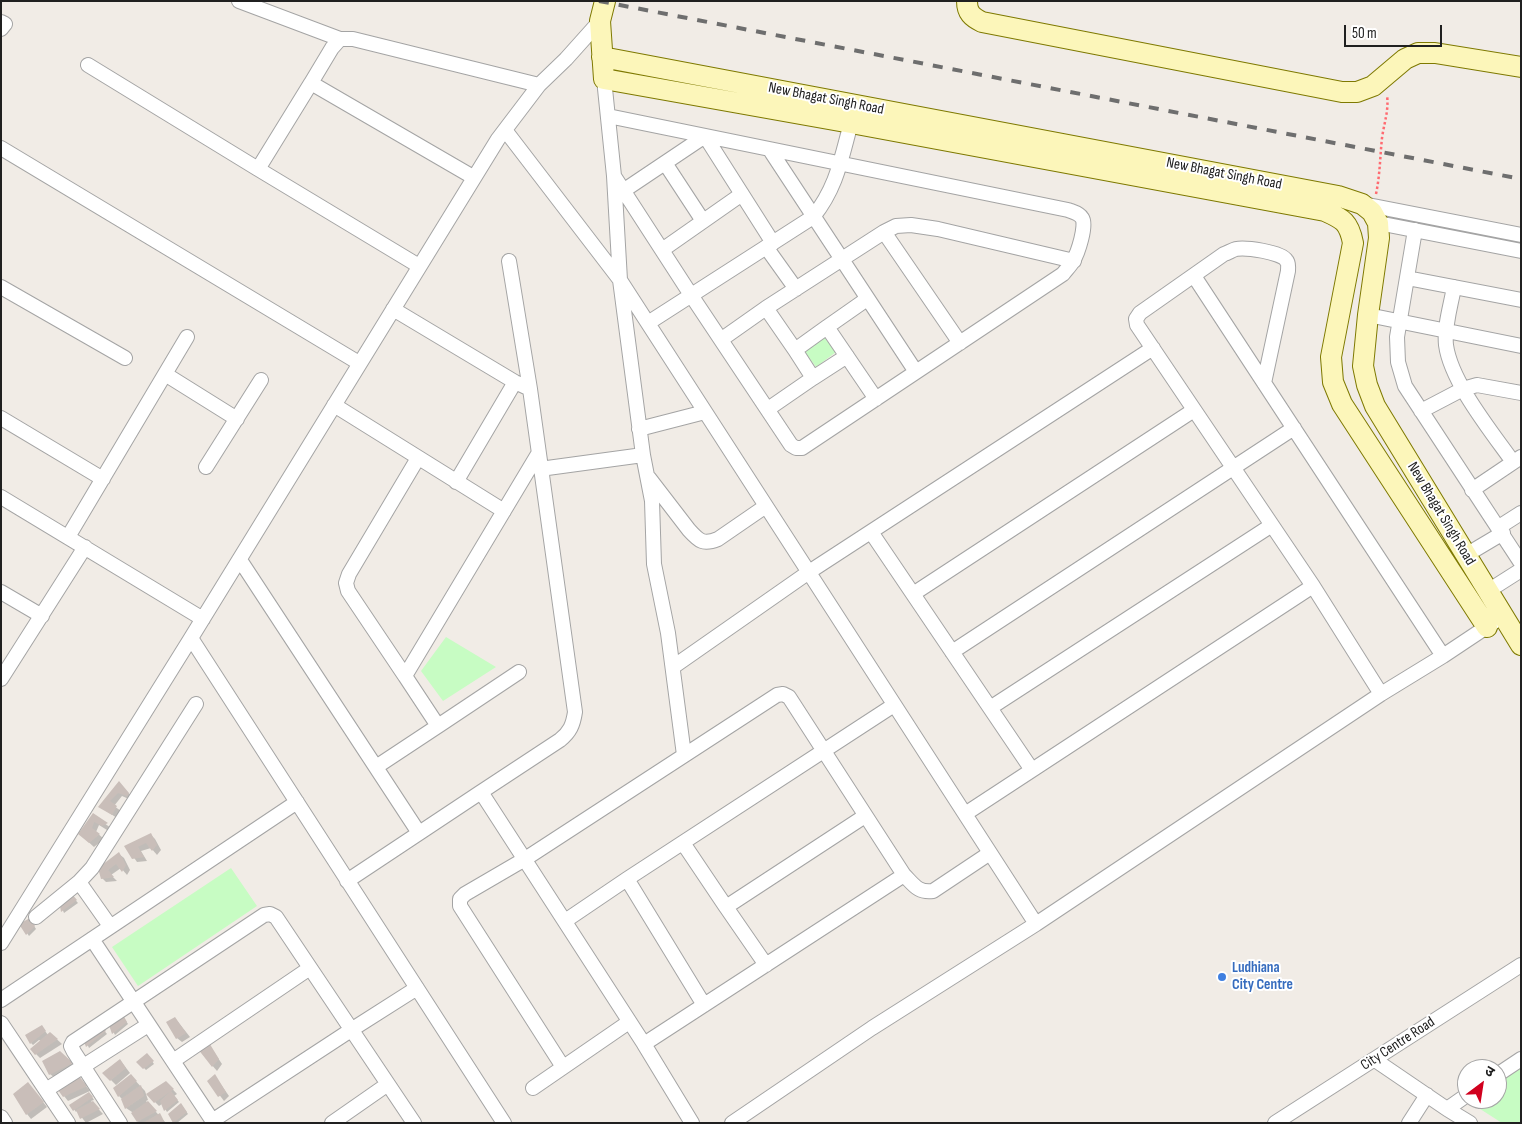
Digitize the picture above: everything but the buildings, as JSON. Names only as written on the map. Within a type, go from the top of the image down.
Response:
[{"type":"street","points":[[239,1],[340,39],[353,39],[539,85]]},
{"type":"street","points":[[605,1],[600,21],[614,176],[620,280],[639,429],[652,501],[654,564],[668,633],[684,755]]},
{"type":"street","points":[[967,1],[967,9],[972,16],[982,22],[1342,92],[1357,92],[1373,86],[1405,59],[1418,53],[1435,53],[1521,68]]},
{"type":"street","points":[[1,943],[240,560],[474,177],[505,130],[539,85],[566,59],[600,21]]},
{"type":"street","points":[[1,22],[5,24],[1,29]]},
{"type":"street","points":[[258,169],[332,48],[340,39]]},
{"type":"street","name":"New Bhagat Singh Road","points":[[602,57],[1338,196],[1371,211],[1379,238],[1363,366],[1367,385],[1372,399],[1488,591],[1495,622]]},
{"type":"street","points":[[88,65],[419,266]]},
{"type":"street","name":"New Bhagat Singh Road","points":[[604,79],[1325,211],[1340,218],[1350,228],[1353,243],[1331,357],[1333,382],[1342,404],[1495,622],[1521,645]]},
{"type":"street","points":[[311,83],[474,177]]},
{"type":"street","points":[[608,116],[1076,212],[1082,218],[1084,224],[1074,261],[1063,274],[802,448],[796,448],[791,445],[614,176]]},
{"type":"street","points":[[648,323],[813,217],[825,202],[834,184],[851,123]]},
{"type":"street","points":[[505,130],[620,280],[1036,924]]},
{"type":"street","points":[[623,191],[705,136]]},
{"type":"street","points":[[705,136],[742,194],[796,289]]},
{"type":"street","points":[[1,148],[359,363]]},
{"type":"street","points":[[770,150],[916,372]]},
{"type":"street","points":[[665,163],[703,221]]},
{"type":"street","points":[[662,250],[742,194]]},
{"type":"street","points":[[1371,211],[1415,230],[1521,251]]},
{"type":"street","points":[[1371,211],[1521,235]]},
{"type":"street","points":[[722,339],[766,308],[896,226],[911,225],[938,229],[1074,261]]},
{"type":"street","points":[[1415,230],[1397,338],[1398,362],[1405,386],[1521,563]]},
{"type":"street","points":[[884,232],[960,342]]},
{"type":"street","points":[[1264,383],[1288,272],[1286,258],[1280,254],[1246,249],[1224,254],[1140,313],[1136,319],[1137,325],[1313,586],[1381,694]]},
{"type":"street","points":[[347,881],[560,740],[568,733],[573,723],[575,712],[530,389],[509,261]]},
{"type":"street","points":[[1194,276],[1443,656]]},
{"type":"street","points":[[1407,278],[1521,300]]},
{"type":"street","points":[[1,287],[125,358]]},
{"type":"street","points":[[1454,287],[1446,332],[1446,344],[1451,367],[1463,389],[1517,460],[1472,490]]},
{"type":"street","points":[[795,350],[867,299]]},
{"type":"street","points":[[766,308],[813,378]]},
{"type":"street","points":[[393,309],[515,382],[530,389]]},
{"type":"street","points":[[1368,315],[1521,346]]},
{"type":"street","points":[[827,327],[876,399]]},
{"type":"street","points":[[68,537],[187,337]]},
{"type":"street","points":[[672,667],[809,572],[1153,348]]},
{"type":"street","points":[[768,409],[847,356]]},
{"type":"street","points":[[165,374],[237,419]]},
{"type":"street","points":[[206,467],[261,380]]},
{"type":"street","points":[[456,482],[515,382]]},
{"type":"street","points":[[1421,411],[1463,389],[1478,385],[1521,393]]},
{"type":"street","points":[[334,405],[504,511]]},
{"type":"street","points":[[913,594],[1194,410]]},
{"type":"street","points":[[639,429],[706,412]]},
{"type":"street","points":[[1,418],[103,479]]},
{"type":"street","points":[[952,652],[1294,428]]},
{"type":"street","points":[[405,676],[538,454]]},
{"type":"street","points":[[540,469],[643,455]]},
{"type":"street","points":[[418,458],[349,574],[346,583],[348,590],[438,726]]},
{"type":"street","points":[[648,477],[689,530],[696,538],[703,542],[718,539],[766,506]]},
{"type":"street","points":[[1,497],[203,619]]},
{"type":"street","points":[[1466,555],[1521,513]]},
{"type":"street","points":[[990,708],[1272,525]]},
{"type":"street","points":[[871,532],[1032,770]]},
{"type":"street","points":[[1,679],[85,547]]},
{"type":"street","points":[[240,560],[420,833]]},
{"type":"street","points":[[1488,591],[1521,570]]},
{"type":"street","points":[[965,814],[1313,586]]},
{"type":"street","points":[[1,592],[42,616]]},
{"type":"street","points":[[732,1123],[872,1028],[1036,924],[1381,694],[1495,622]]},
{"type":"street","points":[[191,638],[504,1123]]},
{"type":"street","points":[[376,768],[519,672]]},
{"type":"street","points":[[563,1067],[460,906],[460,900],[465,894],[525,859],[777,694],[783,694],[789,698],[904,875],[917,888],[924,892],[933,891],[990,853]]},
{"type":"street","points":[[36,917],[80,882],[102,855],[196,704]]},
{"type":"street","points":[[565,922],[627,879],[894,705]]},
{"type":"street","points":[[481,792],[644,1044],[692,1123]]},
{"type":"street","points":[[1,1000],[297,802]]},
{"type":"street","points":[[726,907],[865,816]]},
{"type":"street","points":[[683,843],[766,965]]},
{"type":"street","points":[[644,1044],[904,875]]},
{"type":"street","points":[[627,879],[704,1005]]},
{"type":"street","points":[[80,882],[110,926]]},
{"type":"street","points":[[120,1123],[71,1046],[73,1042],[264,915],[270,914],[276,917],[414,1123]]},
{"type":"street","points":[[92,939],[213,1122],[350,1030],[417,988]]},
{"type":"street","name":"City Centre Road","points":[[1276,1123],[1521,965]]},
{"type":"street","points":[[173,1061],[310,968]]},
{"type":"street","points":[[533,1088],[629,1022]]},
{"type":"street","points":[[1,1023],[68,1123]]},
{"type":"street","points":[[46,1090],[148,1025]]},
{"type":"street","points":[[1507,1068],[1521,1059]]},
{"type":"street","points":[[1374,1060],[1470,1123]]},
{"type":"street","points":[[332,1123],[388,1084]]},
{"type":"street","points":[[1409,1123],[1426,1095]]},
{"type":"street","points":[[1447,1109],[1457,1102]]},
{"type":"street","points":[[1,1117],[5,1123]]},
{"type":"path","points":[[1371,211],[1380,176],[1382,132],[1388,112],[1384,77]]},
{"type":"green space","points":[[824,337],[836,352],[816,367],[804,351]]},
{"type":"green space","points":[[446,637],[496,667],[443,701],[421,671]]},
{"type":"green space","points":[[231,868],[257,906],[138,986],[112,947]]},
{"type":"green space","points":[[1521,1063],[1521,1123],[1502,1123],[1480,1109],[1507,1109],[1507,1072]]},
{"type":"railway","points":[[599,1],[1521,179]]},
{"type":"place","name":"Ludhiana City Centre","points":[[1222,977]]}]
